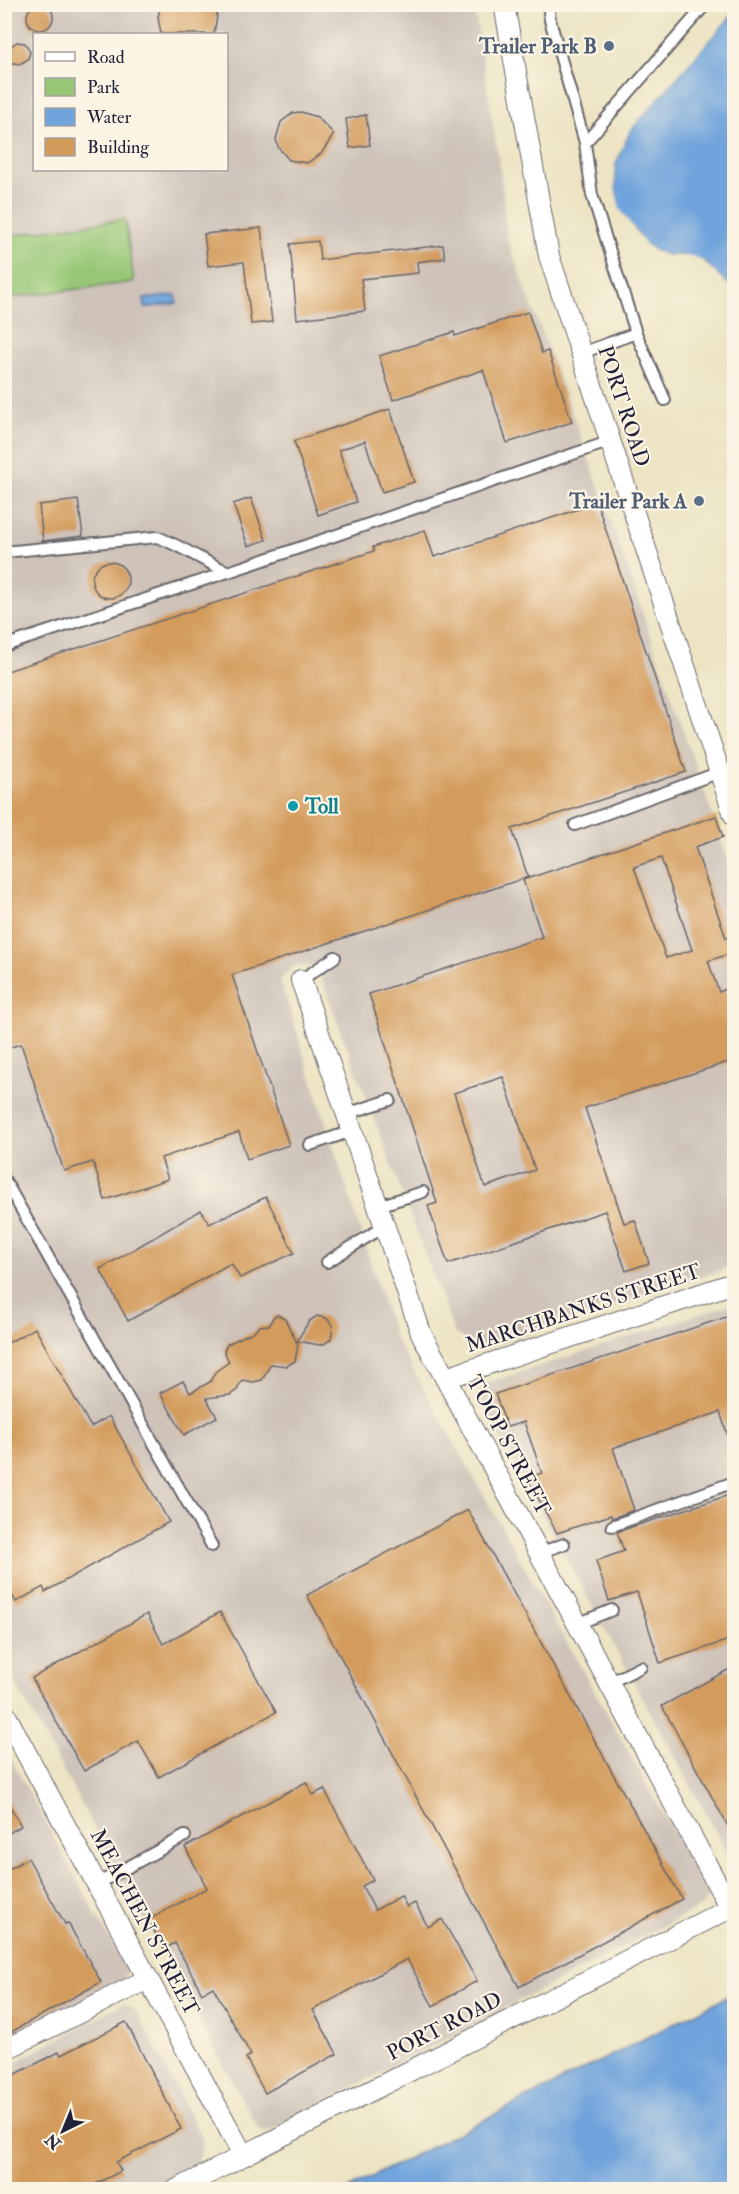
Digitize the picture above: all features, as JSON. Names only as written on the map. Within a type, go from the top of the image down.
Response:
[{"type":"street","name":"PORT ROAD","points":[[504,4],[549,256],[735,815]]},
{"type":"street","name":"TOOP STREET","points":[[301,980],[421,1333],[732,1907]]},
{"type":"street","name":"MARCHBANKS STREET","points":[[446,1378],[735,1283]]},
{"type":"street","name":"MEACHEN STREET","points":[[4,1712],[243,2155]]},
{"type":"street","name":"PORT ROAD","points":[[176,2190],[732,1907]]},
{"type":"street","points":[[4,2050],[148,1979]]},
{"type":"lane","points":[[548,4],[550,20],[585,142],[592,195],[636,333],[665,400]]},
{"type":"lane","points":[[585,142],[706,4]]},
{"type":"lane","points":[[582,353],[636,333]]},
{"type":"lane","points":[[4,646],[229,572],[611,441]]},
{"type":"lane","points":[[4,552],[158,537],[179,545],[229,572]]},
{"type":"lane","points":[[575,825],[720,772]]},
{"type":"lane","points":[[301,980],[335,957]]},
{"type":"lane","points":[[310,1145],[390,1100]]},
{"type":"lane","points":[[4,1179],[212,1546]]},
{"type":"lane","points":[[378,1206],[423,1192]]},
{"type":"lane","points":[[327,1262],[385,1226]]},
{"type":"lane","points":[[612,1526],[735,1482]]},
{"type":"lane","points":[[539,1552],[564,1544]]},
{"type":"lane","points":[[577,1624],[612,1610]]},
{"type":"lane","points":[[609,1683],[641,1667]]},
{"type":"lane","points":[[97,1884],[185,1836]]},
{"type":"shaded area","points":[[5,5],[474,5],[501,175],[507,239],[591,464],[734,878],[734,1266],[483,1348],[455,1334],[320,975],[314,966],[296,965],[280,980],[394,1336],[709,1895],[702,1906],[266,2132],[259,2130],[5,1664],[4,298],[134,282],[125,219],[5,236]]},
{"type":"shaded area","points":[[734,1303],[734,1865],[480,1400],[481,1390],[488,1383]]},
{"type":"shaded area","points":[[4,1747],[127,1971],[123,1983],[4,2045]]},
{"type":"shaded area","points":[[124,2003],[137,2012],[203,2140],[198,2162],[146,2189],[5,2190],[5,2068]]},
{"type":"green space","points":[[125,219],[134,282],[5,298],[5,236]]},
{"type":"water","points":[[734,12],[734,290],[703,261],[683,255],[668,256],[646,245],[619,209],[615,186],[615,164],[630,130]]},
{"type":"water","points":[[176,295],[177,303],[145,308],[144,299]]},
{"type":"water","points":[[734,1993],[734,2189],[348,2189]]},
{"type":"pier","points":[[734,9],[734,12],[630,130],[615,164],[615,186],[620,209],[646,245],[668,256],[693,256],[703,261],[734,290],[734,293],[701,263],[692,259],[667,259],[644,247],[617,210],[612,186],[612,164],[627,128]]},
{"type":"building","points":[[40,4],[49,8],[53,17],[49,26],[40,30],[31,26],[27,17],[31,8]]},
{"type":"building","points":[[161,4],[214,4],[217,16],[214,33],[161,33],[158,17]]},
{"type":"building","points":[[17,42],[25,43],[30,52],[28,59],[20,64],[6,62],[11,46]]},
{"type":"building","points":[[301,112],[317,117],[334,134],[321,154],[307,163],[289,160],[278,147],[276,139],[281,122],[293,113]]},
{"type":"building","points":[[366,115],[370,145],[350,148],[346,119]]},
{"type":"building","points":[[261,228],[272,322],[251,324],[244,262],[208,266],[204,234]]},
{"type":"building","points":[[318,241],[320,260],[443,245],[445,258],[417,262],[418,273],[361,279],[365,311],[297,319],[290,244]]},
{"type":"building","points":[[528,312],[542,353],[548,351],[572,422],[507,443],[483,370],[393,400],[379,356],[454,332],[455,336]]},
{"type":"building","points":[[390,409],[414,482],[382,492],[365,441],[339,450],[356,502],[318,515],[294,441]]},
{"type":"building","points":[[251,498],[266,540],[248,546],[233,504]]},
{"type":"building","points":[[78,500],[83,536],[43,541],[39,505]]},
{"type":"building","name":"Toll","points":[[597,503],[686,772],[512,829],[528,877],[232,975],[289,1145],[247,1159],[239,1132],[161,1158],[168,1179],[105,1200],[93,1162],[64,1171],[21,1044],[4,1049],[4,672],[374,551],[373,547],[425,530],[434,557]]},
{"type":"building","points":[[110,562],[123,567],[128,580],[123,593],[110,598],[97,593],[92,580],[97,567]]},
{"type":"building","points":[[716,816],[723,837],[695,847],[726,938],[735,936],[735,952],[708,961],[719,992],[726,989],[735,1012],[735,1060],[585,1108],[624,1223],[635,1220],[649,1263],[626,1271],[605,1211],[448,1264],[428,1206],[437,1203],[369,994],[542,937],[523,880]],"holes":[[[661,858],[692,950],[666,958],[634,867]],[[503,1077],[535,1170],[485,1187],[454,1093]]]},
{"type":"building","points":[[266,1197],[294,1253],[240,1278],[231,1263],[128,1321],[100,1269],[201,1210],[209,1224]]},
{"type":"building","points":[[735,1314],[735,1448],[732,1448],[720,1412],[613,1448],[634,1510],[557,1533],[527,1478],[542,1473],[524,1422],[507,1427],[495,1394]]},
{"type":"building","points":[[278,1315],[285,1319],[298,1345],[295,1361],[287,1366],[271,1364],[262,1380],[253,1382],[242,1380],[237,1390],[230,1395],[206,1398],[217,1417],[184,1435],[160,1393],[183,1381],[190,1393],[210,1382],[215,1372],[229,1362],[224,1351],[227,1344],[253,1332],[259,1326],[270,1325],[273,1317]]},
{"type":"building","points":[[317,1316],[326,1318],[333,1325],[331,1339],[319,1345],[297,1341],[309,1321]]},
{"type":"building","points":[[35,1328],[91,1427],[109,1416],[169,1522],[45,1592],[43,1587],[16,1602],[4,1581],[4,1345]]},
{"type":"building","points":[[735,1493],[735,1638],[660,1663],[637,1592],[609,1601],[596,1561],[624,1551],[617,1532]]},
{"type":"building","points":[[468,1510],[682,1899],[519,1987],[307,1595]]},
{"type":"building","points":[[220,1612],[276,1712],[159,1777],[138,1741],[84,1771],[32,1678],[147,1614],[163,1644]]},
{"type":"building","points":[[735,1666],[735,1839],[662,1706]]},
{"type":"building","points":[[306,1782],[313,1795],[324,1789],[373,1880],[362,1886],[375,1910],[401,1896],[407,1907],[415,1903],[428,1927],[442,1919],[477,1981],[433,2006],[407,1959],[313,2010],[337,2054],[265,2093],[246,2058],[251,2055],[213,1987],[202,1993],[175,1943],[164,1949],[148,1920],[207,1888],[185,1847]]},
{"type":"building","points":[[4,1795],[21,1826],[4,1836]]},
{"type":"building","points":[[28,1858],[101,1982],[4,2036],[4,1872]]},
{"type":"building","points":[[126,2022],[181,2129],[116,2162],[121,2171],[84,2190],[4,2190],[4,2080],[59,2052],[61,2055]]},
{"type":"place","name":"Trailer Park B","points":[[609,46]]},
{"type":"place","name":"Trailer Park A","points":[[699,501]]},
{"type":"place","name":"Toll","points":[[293,806]]}]
